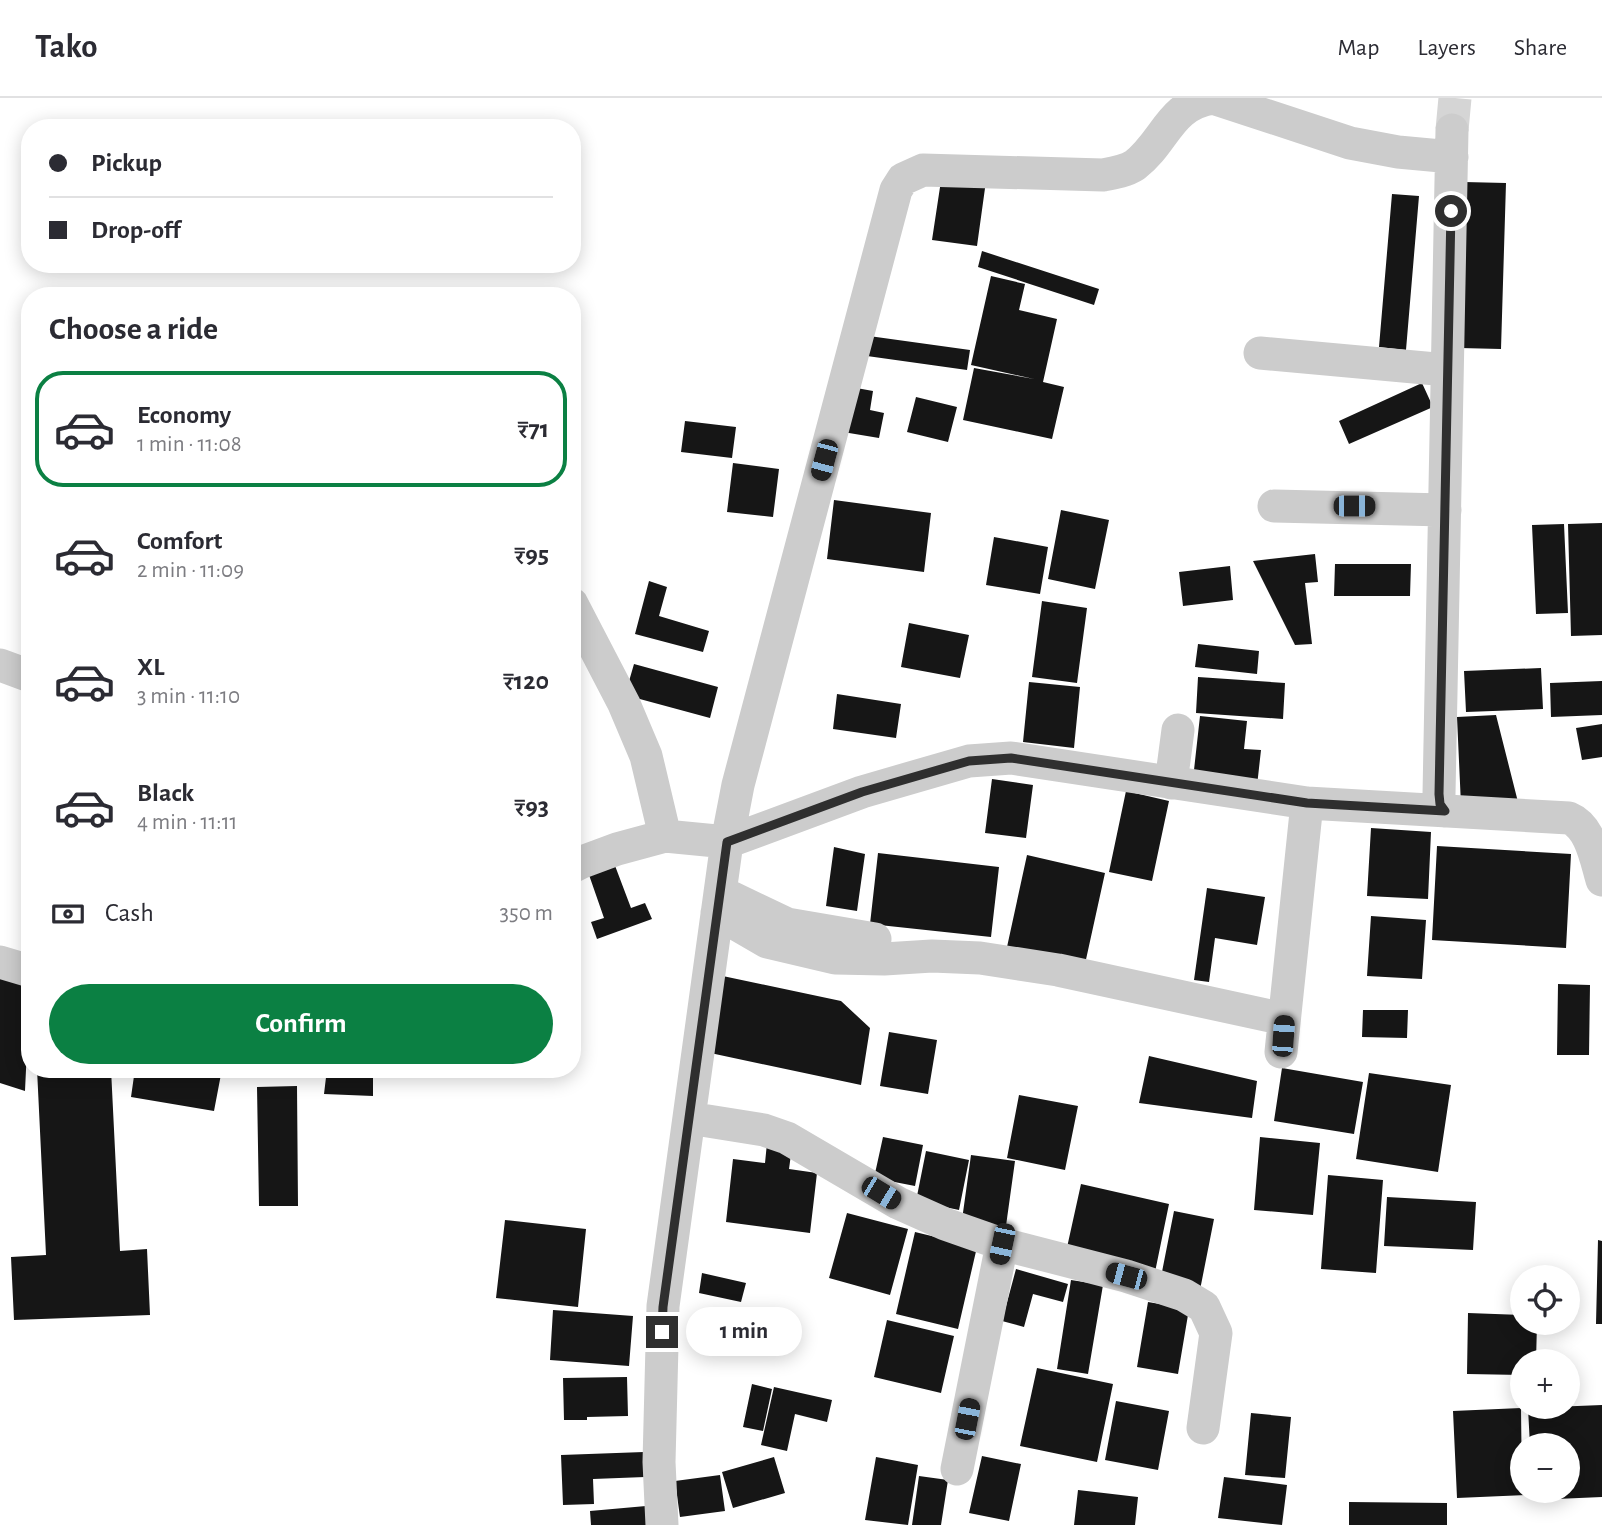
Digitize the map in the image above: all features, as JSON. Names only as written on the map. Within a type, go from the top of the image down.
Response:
[{"type":"street","points":[[662,1525],[659,1462],[663,1307],[727,842],[738,785],[888,217],[896,190],[903,179],[923,170],[1103,175],[1127,169],[1149,150],[1183,110],[1197,101],[1213,98],[1350,143],[1398,152],[1452,144],[1439,794],[1440,804],[1445,811]]},
{"type":"street","points":[[1260,353],[1447,370]]},
{"type":"street","points":[[1274,506],[1445,510]]},
{"type":"street","points":[[581,622],[637,734],[653,777],[665,836]]},
{"type":"street","points":[[0,666],[21,673]]},
{"type":"street","points":[[1171,783],[1178,730]]},
{"type":"street","points":[[581,861],[665,836],[727,842],[862,792],[969,761],[1011,758],[1307,803],[1561,817],[1577,821],[1583,827],[1602,880]]},
{"type":"street","points":[[1281,1052],[1307,803]]},
{"type":"street","points":[[718,903],[767,942],[835,958],[980,958],[1058,970],[1284,1019]]},
{"type":"street","points":[[718,903],[787,924],[875,939]]},
{"type":"street","points":[[0,962],[21,968]]},
{"type":"street","points":[[689,1118],[764,1130],[787,1138],[898,1203],[945,1224],[1002,1244],[1126,1276],[1184,1295],[1204,1307],[1216,1334],[1203,1428]]},
{"type":"street","points":[[957,1469],[1002,1244]]},
{"type":"building","points":[[942,174],[986,181],[977,246],[932,240]]},
{"type":"building","points":[[1464,182],[1506,183],[1501,349],[1460,348]]},
{"type":"building","points":[[1392,194],[1419,196],[1406,350],[1379,347]]},
{"type":"building","points":[[982,251],[1099,289],[1094,305],[978,267]]},
{"type":"building","points":[[991,276],[1025,284],[1019,310],[1057,319],[1043,382],[1064,387],[1052,439],[963,420],[974,368],[1034,379],[971,365]]},
{"type":"building","points":[[869,336],[970,350],[967,370],[867,356]]},
{"type":"building","points":[[1422,383],[1433,407],[1349,444],[1339,421]]},
{"type":"building","points":[[851,387],[873,391],[870,410],[884,413],[879,438],[843,432]]},
{"type":"building","points":[[916,397],[957,407],[948,442],[907,432]]},
{"type":"building","points":[[685,421],[736,427],[732,458],[681,452]]},
{"type":"building","points":[[733,463],[779,469],[773,517],[727,512]]},
{"type":"building","points":[[834,500],[931,513],[924,572],[827,559]]},
{"type":"building","points":[[1061,510],[1109,520],[1095,589],[1048,579]]},
{"type":"building","points":[[1602,523],[1602,635],[1571,636],[1568,524]]},
{"type":"building","points":[[1564,524],[1568,613],[1536,614],[1532,525]]},
{"type":"building","points":[[994,537],[1048,547],[1040,594],[986,585]]},
{"type":"building","points":[[1315,554],[1318,582],[1305,583],[1312,644],[1295,645],[1253,561]]},
{"type":"building","points":[[1335,564],[1411,564],[1410,596],[1334,596]]},
{"type":"building","points":[[1230,566],[1233,600],[1183,606],[1179,572]]},
{"type":"building","points":[[649,581],[667,587],[659,616],[709,631],[703,652],[635,634]]},
{"type":"building","points":[[1042,601],[1087,608],[1077,683],[1032,677]]},
{"type":"building","points":[[909,623],[969,635],[960,678],[901,667]]},
{"type":"building","points":[[1198,644],[1259,651],[1257,674],[1195,667]]},
{"type":"building","points":[[634,664],[718,687],[710,718],[625,695]]},
{"type":"building","points":[[1541,668],[1543,709],[1466,712],[1464,671]]},
{"type":"building","points":[[1198,677],[1285,683],[1283,719],[1196,713]]},
{"type":"building","points":[[1602,681],[1602,715],[1551,717],[1550,683]]},
{"type":"building","points":[[1029,682],[1080,687],[1074,748],[1023,742]]},
{"type":"building","points":[[837,694],[901,704],[896,738],[833,729]]},
{"type":"building","points":[[1496,715],[1518,802],[1461,805],[1457,717]]},
{"type":"building","points":[[1200,716],[1247,721],[1244,749],[1261,750],[1257,786],[1193,779]]},
{"type":"building","points":[[1602,724],[1602,757],[1582,760],[1576,728]]},
{"type":"building","points":[[992,779],[1033,785],[1026,838],[985,833]]},
{"type":"building","points":[[1126,791],[1169,801],[1152,881],[1109,872]]},
{"type":"building","points":[[1371,828],[1431,832],[1428,899],[1367,896]]},
{"type":"building","points":[[1437,846],[1571,854],[1566,948],[1432,940]]},
{"type":"building","points":[[834,847],[865,854],[857,911],[826,906]]},
{"type":"building","points":[[878,853],[999,867],[991,937],[870,924]]},
{"type":"building","points":[[1027,855],[1105,873],[1085,964],[1007,947]]},
{"type":"building","points":[[614,863],[631,908],[645,903],[652,919],[597,939],[591,922],[604,918],[588,872]]},
{"type":"building","points":[[1207,888],[1265,897],[1257,945],[1215,938],[1209,982],[1194,980]]},
{"type":"building","points":[[1371,916],[1426,920],[1422,979],[1367,976]]},
{"type":"building","points":[[718,975],[841,1001],[870,1028],[861,1085],[701,1051]]},
{"type":"building","points":[[0,976],[21,982],[21,1078],[26,1078],[25,1091],[0,1083]]},
{"type":"building","points":[[1558,984],[1590,985],[1589,1055],[1557,1055]]},
{"type":"building","points":[[1363,1010],[1408,1010],[1407,1038],[1362,1037]]},
{"type":"building","points":[[889,1032],[937,1040],[928,1094],[880,1086]]},
{"type":"building","points":[[1149,1056],[1257,1081],[1252,1118],[1139,1103]]},
{"type":"building","points":[[1282,1068],[1363,1082],[1354,1134],[1274,1121]]},
{"type":"building","points":[[1369,1073],[1451,1085],[1438,1172],[1356,1159]]},
{"type":"building","points":[[37,1078],[111,1078],[120,1251],[147,1249],[150,1315],[14,1320],[11,1257],[46,1255]]},
{"type":"building","points":[[134,1078],[220,1078],[214,1111],[131,1097]]},
{"type":"building","points":[[326,1078],[373,1078],[373,1096],[324,1094]]},
{"type":"building","points":[[297,1086],[298,1206],[259,1206],[257,1087]]},
{"type":"building","points":[[1019,1095],[1078,1106],[1065,1170],[1007,1158]]},
{"type":"building","points":[[883,1137],[923,1145],[915,1186],[874,1178]]},
{"type":"building","points":[[1260,1137],[1320,1143],[1313,1215],[1254,1210]]},
{"type":"building","points":[[767,1143],[792,1147],[789,1169],[817,1173],[810,1233],[726,1222],[733,1159],[765,1163]]},
{"type":"building","points":[[926,1151],[969,1160],[959,1210],[916,1201]]},
{"type":"building","points":[[971,1155],[1015,1161],[1005,1233],[961,1227]]},
{"type":"building","points":[[1328,1175],[1383,1180],[1376,1273],[1321,1269]]},
{"type":"building","points":[[1081,1184],[1169,1204],[1155,1272],[1066,1252]]},
{"type":"building","points":[[1387,1197],[1476,1202],[1473,1250],[1384,1246]]},
{"type":"building","points":[[1174,1211],[1214,1219],[1200,1290],[1160,1282]]},
{"type":"building","points":[[847,1213],[908,1229],[890,1295],[829,1278]]},
{"type":"building","points":[[505,1220],[586,1229],[578,1307],[496,1298]]},
{"type":"building","points":[[915,1232],[977,1247],[958,1329],[896,1314]]},
{"type":"building","points":[[1598,1240],[1602,1241],[1602,1324],[1596,1324]]},
{"type":"building","points":[[1016,1269],[1068,1284],[1063,1302],[1033,1294],[1024,1327],[1002,1321]]},
{"type":"building","points":[[702,1273],[746,1283],[741,1302],[699,1293]]},
{"type":"building","points":[[1071,1280],[1103,1285],[1088,1374],[1057,1369]]},
{"type":"building","points":[[1148,1302],[1189,1309],[1178,1374],[1137,1367]]},
{"type":"building","points":[[553,1310],[633,1316],[629,1366],[550,1360]]},
{"type":"building","points":[[1468,1313],[1510,1315],[1510,1335],[1537,1335],[1536,1349],[1510,1349],[1510,1375],[1467,1374]]},
{"type":"building","points":[[887,1320],[954,1336],[941,1393],[874,1377]]},
{"type":"building","points":[[1037,1368],[1113,1384],[1097,1462],[1020,1446]]},
{"type":"building","points":[[627,1377],[628,1416],[564,1420],[563,1378]]},
{"type":"building","points":[[752,1384],[772,1389],[763,1431],[743,1427]]},
{"type":"building","points":[[774,1387],[832,1400],[827,1422],[795,1414],[787,1451],[761,1445]]},
{"type":"building","points":[[1116,1401],[1169,1411],[1158,1470],[1105,1460]]},
{"type":"building","points":[[1602,1405],[1602,1497],[1580,1498],[1580,1433],[1529,1433],[1529,1419],[1580,1419],[1580,1406]]},
{"type":"building","points":[[1510,1408],[1510,1419],[1521,1419],[1521,1433],[1510,1433],[1510,1496],[1457,1498],[1453,1411]]},
{"type":"building","points":[[1251,1413],[1291,1417],[1285,1478],[1245,1475]]},
{"type":"building","points":[[644,1452],[645,1477],[593,1479],[594,1504],[563,1505],[561,1455]]},
{"type":"building","points":[[982,1456],[1021,1464],[1009,1521],[969,1513]]},
{"type":"building","points":[[774,1457],[785,1493],[733,1508],[722,1472]]},
{"type":"building","points":[[876,1457],[918,1465],[908,1525],[865,1520]]},
{"type":"building","points":[[720,1475],[725,1511],[680,1517],[675,1481]]},
{"type":"building","points":[[919,1476],[948,1480],[941,1525],[912,1525]]},
{"type":"building","points":[[1224,1477],[1287,1485],[1282,1525],[1218,1518]]},
{"type":"building","points":[[1078,1490],[1138,1497],[1135,1525],[1074,1525]]},
{"type":"building","points":[[1349,1502],[1447,1503],[1447,1525],[1349,1525]]},
{"type":"building","points":[[646,1506],[648,1525],[591,1525],[590,1511]]},
{"type":"tunnel","points":[[1452,130],[1455,98]]},
{"type":"route","points":[[662,1332],[663,1307],[727,842],[862,792],[969,761],[1011,758],[1307,803],[1445,811],[1440,804],[1439,794],[1451,211]]}]
